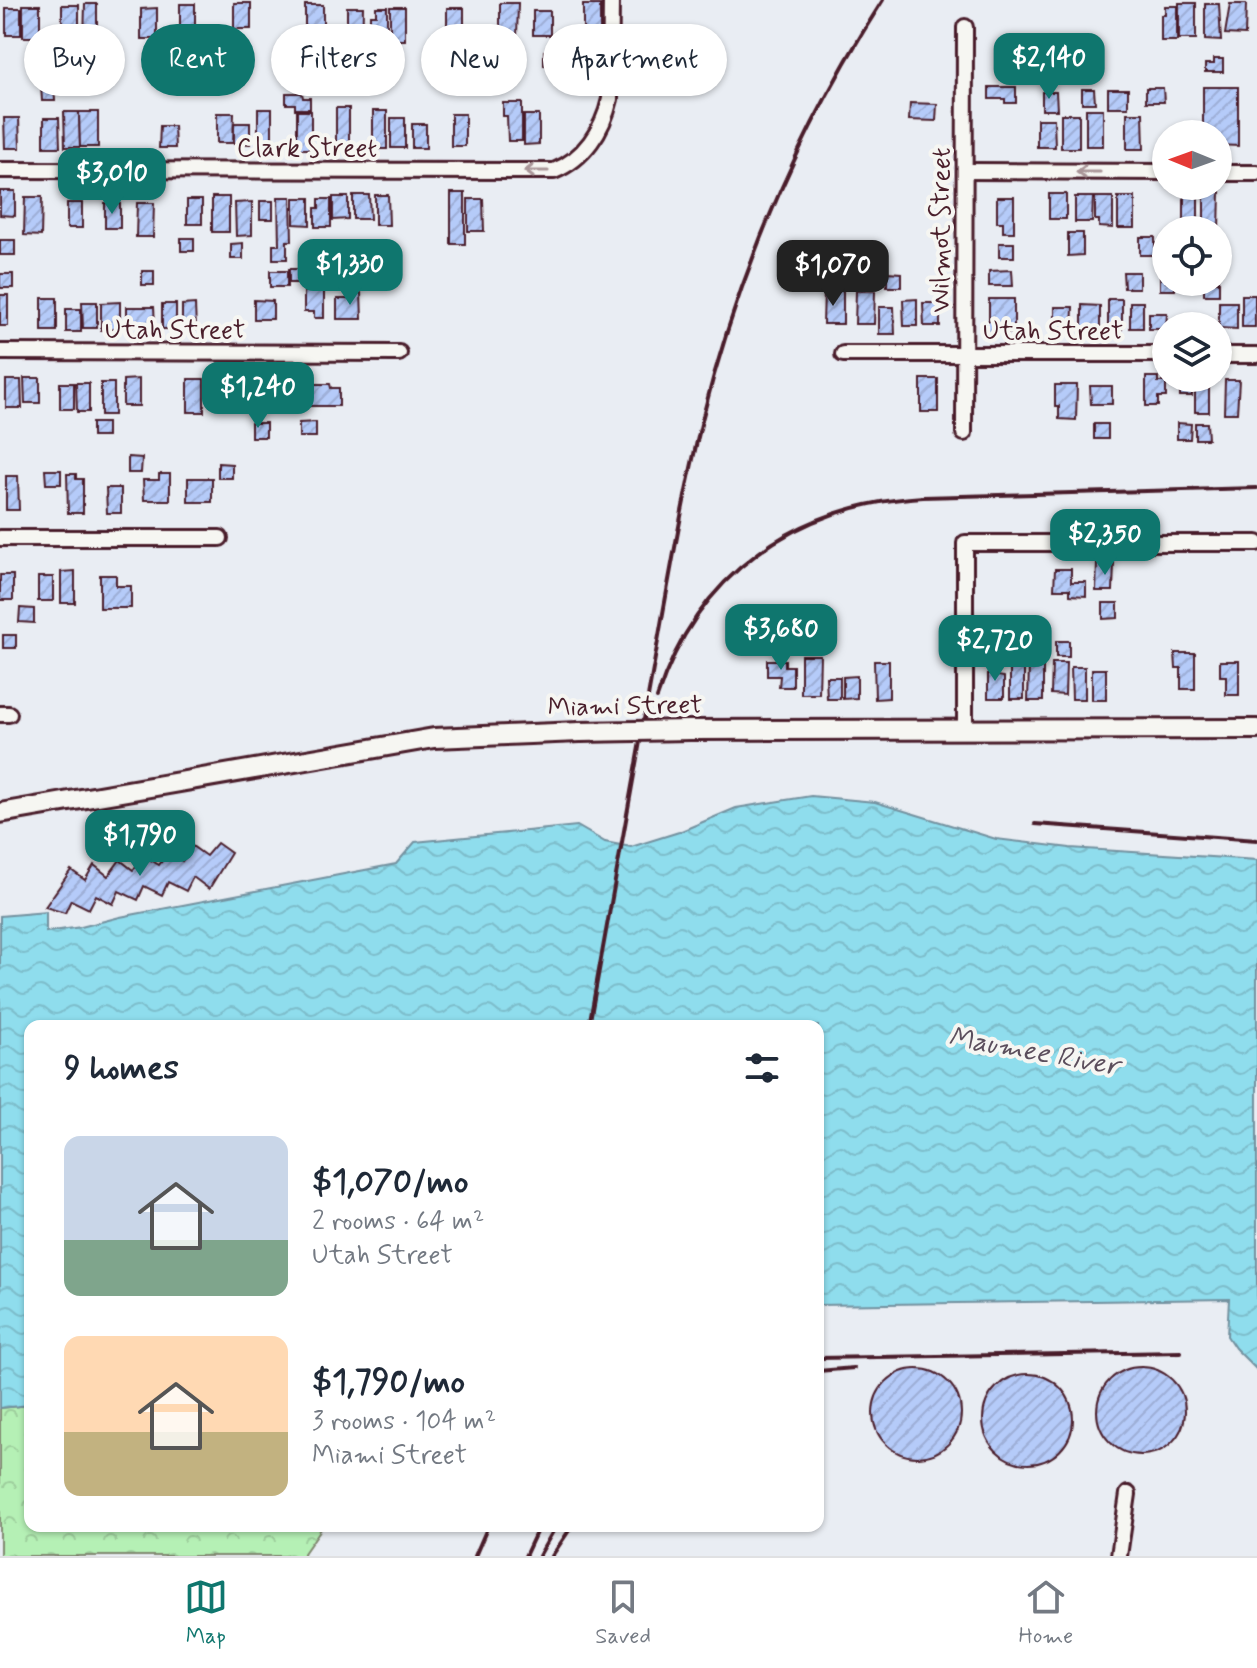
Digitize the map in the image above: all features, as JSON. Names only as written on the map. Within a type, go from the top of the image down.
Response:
[{"type":"street","name":"Clark Street","points":[[0,170],[554,171],[575,159],[598,132],[610,99],[611,0]]},
{"type":"street","name":"Wilmot Street","points":[[964,433],[965,27]]},
{"type":"street","points":[[965,171],[1152,172]]},
{"type":"street","points":[[1232,173],[1257,173]]},
{"type":"street","name":"Utah Street","points":[[0,352],[399,353]]},
{"type":"street","name":"Utah Street","points":[[843,354],[1152,354]]},
{"type":"street","points":[[1232,355],[1257,355]]},
{"type":"street","points":[[0,538],[220,538]]},
{"type":"street","points":[[965,730],[965,543],[1257,543]]},
{"type":"street","name":"Miami Street","points":[[0,813],[434,738],[690,730],[1257,729]]},
{"type":"street","points":[[1119,1556],[1128,1494]]},
{"type":"green space","points":[[24,1406],[24,1532],[319,1532],[302,1556],[0,1556],[0,1408]]},
{"type":"water","name":"Maumee River","points":[[811,796],[875,802],[996,839],[1070,848],[1257,860],[1257,1370],[1227,1336],[1229,1299],[824,1305],[824,1020],[24,1020],[24,1406],[0,1408],[0,916],[46,912],[46,932],[81,927],[396,864],[415,842],[577,826],[605,842],[631,847],[679,832],[736,808]]},
{"type":"building","points":[[234,3],[251,3],[251,24],[234,24]]},
{"type":"building","points":[[500,3],[518,3],[517,24],[500,24]]},
{"type":"building","points":[[1179,3],[1196,3],[1196,39],[1179,39]]},
{"type":"building","points":[[85,4],[97,4],[97,24],[84,24]]},
{"type":"building","points":[[180,4],[195,4],[195,24],[180,24]]},
{"type":"building","points":[[1205,4],[1219,4],[1221,41],[1205,40]]},
{"type":"building","points":[[1230,4],[1246,4],[1245,35],[1225,34]]},
{"type":"building","points":[[23,5],[40,5],[40,24],[24,24],[23,37]]},
{"type":"building","points":[[62,5],[79,5],[79,24],[62,24]]},
{"type":"building","points":[[305,5],[323,5],[323,24],[305,24]]},
{"type":"building","points":[[583,5],[600,5],[600,24],[583,24]]},
{"type":"building","points":[[1165,6],[1177,6],[1177,41],[1161,41],[1161,15],[1165,15]]},
{"type":"building","points":[[347,7],[363,7],[363,24],[347,24]]},
{"type":"building","points":[[376,7],[387,7],[387,24],[370,24],[370,15],[376,15]]},
{"type":"building","points":[[390,7],[405,7],[405,24],[390,24]]},
{"type":"building","points":[[6,8],[21,8],[21,35],[6,35]]},
{"type":"building","points":[[157,8],[157,24],[141,24],[141,9]]},
{"type":"building","points":[[447,8],[464,8],[464,24],[447,24]]},
{"type":"building","points":[[533,11],[550,11],[550,24],[543,24],[543,35],[533,35]]},
{"type":"building","points":[[1214,59],[1223,59],[1223,72],[1205,72],[1205,64],[1214,64]]},
{"type":"building","points":[[989,87],[1016,87],[1016,103],[989,99]]},
{"type":"building","points":[[1203,87],[1238,87],[1238,146],[1232,146],[1232,120],[1203,120]]},
{"type":"building","points":[[1146,88],[1163,88],[1164,102],[1146,102]]},
{"type":"building","points":[[1082,89],[1094,89],[1095,103],[1082,103]]},
{"type":"building","points":[[1108,89],[1128,89],[1128,107],[1108,107]]},
{"type":"building","points":[[1042,92],[1056,92],[1057,110],[1042,110]]},
{"type":"building","points":[[42,96],[55,96],[55,101],[42,101]]},
{"type":"building","points":[[286,96],[310,98],[310,109],[295,109],[295,104],[286,104]]},
{"type":"building","points":[[503,103],[522,103],[522,141],[508,141]]},
{"type":"building","points":[[910,103],[937,104],[936,121],[909,120]]},
{"type":"building","points":[[336,108],[349,108],[349,148],[336,148]]},
{"type":"building","points":[[258,109],[272,109],[272,149],[258,148]]},
{"type":"building","points":[[1086,109],[1103,109],[1103,146],[1086,146]]},
{"type":"building","points":[[297,111],[311,111],[311,149],[297,149]]},
{"type":"building","points":[[373,111],[387,111],[387,149],[373,149]]},
{"type":"building","points":[[64,112],[79,112],[80,147],[65,147]]},
{"type":"building","points":[[79,112],[98,112],[98,147],[80,147]]},
{"type":"building","points":[[217,113],[234,113],[233,143],[217,143]]},
{"type":"building","points":[[1127,113],[1143,113],[1144,149],[1127,149]]},
{"type":"building","points":[[451,114],[465,114],[465,146],[451,146]]},
{"type":"building","points":[[1061,114],[1079,114],[1079,148],[1061,148]]},
{"type":"building","points":[[524,115],[539,115],[539,144],[524,145]]},
{"type":"building","points":[[4,118],[19,118],[20,148],[5,148]]},
{"type":"building","points":[[44,118],[59,118],[60,147],[44,147]]},
{"type":"building","points":[[391,118],[405,118],[405,148],[391,148]]},
{"type":"building","points":[[1037,119],[1054,119],[1055,147],[1037,147]]},
{"type":"building","points":[[234,123],[250,123],[250,144],[234,143]]},
{"type":"building","points":[[412,124],[426,124],[426,148],[412,148]]},
{"type":"building","points":[[160,126],[174,126],[175,148],[159,148]]},
{"type":"building","points":[[0,191],[15,191],[15,216],[0,215]]},
{"type":"building","points":[[451,193],[465,193],[465,244],[451,244]]},
{"type":"building","points":[[1049,194],[1066,194],[1066,219],[1049,219]]},
{"type":"building","points":[[353,195],[369,195],[370,219],[353,219]]},
{"type":"building","points":[[375,195],[388,195],[389,225],[375,225]]},
{"type":"building","points":[[25,197],[42,197],[41,236],[24,235]]},
{"type":"building","points":[[212,197],[229,197],[229,232],[212,232]]},
{"type":"building","points":[[278,197],[291,197],[292,241],[287,241],[287,259],[273,259],[273,245],[279,245]]},
{"type":"building","points":[[333,197],[348,197],[348,219],[333,220]]},
{"type":"building","points":[[997,197],[1014,197],[1014,232],[1003,232],[1003,222],[997,222]]},
{"type":"building","points":[[1075,197],[1093,197],[1092,222],[1075,222]]},
{"type":"building","points":[[1095,197],[1113,197],[1113,228],[1099,227],[1099,220],[1095,220]]},
{"type":"building","points":[[1118,197],[1135,197],[1135,228],[1118,228]]},
{"type":"building","points":[[294,198],[310,198],[310,225],[294,224]]},
{"type":"building","points":[[319,199],[331,199],[331,227],[315,227],[315,208],[319,208]]},
{"type":"building","points":[[468,199],[483,199],[484,231],[468,231]]},
{"type":"building","points":[[187,200],[202,200],[202,224],[187,224]]},
{"type":"building","points":[[1184,200],[1198,200],[1198,216],[1184,216]]},
{"type":"building","points":[[1204,200],[1220,200],[1219,216],[1204,216]]},
{"type":"building","points":[[260,201],[273,201],[273,219],[260,219]]},
{"type":"building","points":[[252,202],[252,235],[236,236],[235,203]]},
{"type":"building","points":[[67,203],[82,203],[82,228],[67,228]]},
{"type":"building","points":[[105,203],[120,203],[120,228],[105,228]]},
{"type":"building","points":[[137,203],[154,203],[153,237],[136,237]]},
{"type":"building","points":[[1068,233],[1083,233],[1083,255],[1068,256]]},
{"type":"building","points":[[1140,237],[1152,237],[1152,255],[1140,255]]},
{"type":"building","points":[[181,238],[194,238],[194,251],[181,251]]},
{"type":"building","points":[[0,240],[15,240],[15,255],[0,255]]},
{"type":"building","points":[[243,243],[243,259],[231,259],[231,244]]},
{"type":"building","points":[[999,243],[1014,243],[1014,257],[999,257]]},
{"type":"building","points":[[289,269],[304,269],[304,283],[289,283]]},
{"type":"building","points":[[1012,270],[1013,286],[989,286],[989,271]]},
{"type":"building","points":[[142,271],[154,271],[154,285],[142,285]]},
{"type":"building","points":[[270,271],[287,271],[287,287],[270,287]]},
{"type":"building","points":[[339,271],[339,286],[328,287],[328,272]]},
{"type":"building","points":[[887,272],[901,273],[901,287],[887,287]]},
{"type":"building","points":[[1123,272],[1139,272],[1139,288],[1124,288]]},
{"type":"building","points":[[0,274],[13,274],[13,288],[0,288]]},
{"type":"building","points":[[304,283],[324,283],[324,318],[314,318],[314,312],[304,312]]},
{"type":"building","points":[[824,291],[843,291],[843,324],[823,324]]},
{"type":"building","points":[[856,291],[875,291],[874,324],[855,324]]},
{"type":"building","points":[[349,293],[361,293],[362,319],[337,319],[337,299],[349,299]]},
{"type":"building","points":[[0,295],[8,295],[8,326],[0,326]]},
{"type":"building","points":[[1242,295],[1255,295],[1255,327],[1242,327]]},
{"type":"building","points":[[42,298],[57,298],[57,331],[42,331]]},
{"type":"building","points":[[917,299],[917,326],[904,326],[903,300]]},
{"type":"building","points":[[989,299],[1014,299],[1014,333],[985,333],[985,321],[989,321]]},
{"type":"building","points":[[1108,299],[1122,299],[1122,329],[1108,328]]},
{"type":"building","points":[[254,300],[273,301],[273,319],[254,319]]},
{"type":"building","points":[[82,302],[97,302],[97,328],[83,328]]},
{"type":"building","points":[[120,302],[120,329],[101,330],[101,303]]},
{"type":"building","points":[[1130,302],[1143,302],[1143,328],[1130,328]]},
{"type":"building","points":[[1219,302],[1237,302],[1237,329],[1232,329],[1232,312],[1219,312]]},
{"type":"building","points":[[923,303],[940,303],[940,326],[924,326]]},
{"type":"building","points":[[162,304],[176,304],[176,329],[162,329]]},
{"type":"building","points":[[195,304],[196,330],[182,330],[182,305]]},
{"type":"building","points":[[1082,305],[1100,306],[1100,333],[1082,333]]},
{"type":"building","points":[[127,307],[154,307],[155,325],[127,325]]},
{"type":"building","points":[[879,307],[894,307],[895,334],[879,334]]},
{"type":"building","points":[[1055,307],[1073,307],[1072,332],[1055,332]]},
{"type":"building","points":[[66,309],[81,309],[81,332],[66,332]]},
{"type":"building","points":[[1149,313],[1152,313],[1152,329],[1149,329]]},
{"type":"building","points":[[1146,377],[1152,377],[1152,392],[1166,392],[1166,397],[1158,397],[1158,406],[1146,406]]},
{"type":"building","points":[[24,378],[40,378],[40,403],[25,403]]},
{"type":"building","points":[[139,379],[139,406],[123,406],[123,380]]},
{"type":"building","points":[[188,379],[204,379],[204,412],[188,412]]},
{"type":"building","points":[[921,379],[938,379],[938,412],[921,412]]},
{"type":"building","points":[[6,380],[21,380],[22,408],[6,408]]},
{"type":"building","points":[[1232,380],[1239,380],[1237,413],[1224,413],[1225,392],[1232,392]]},
{"type":"building","points":[[60,383],[74,383],[74,409],[60,409]]},
{"type":"building","points":[[76,383],[89,383],[89,412],[77,412]]},
{"type":"building","points":[[101,383],[114,383],[114,415],[101,415]]},
{"type":"building","points":[[314,384],[330,384],[331,388],[339,388],[339,406],[307,406],[307,389],[314,389]]},
{"type":"building","points":[[1055,385],[1077,385],[1076,420],[1059,419],[1059,406],[1055,406]]},
{"type":"building","points":[[1090,386],[1112,386],[1112,404],[1091,404]]},
{"type":"building","points":[[260,388],[287,388],[288,407],[260,407]]},
{"type":"building","points":[[1180,392],[1192,392],[1192,396],[1180,396]]},
{"type":"building","points":[[1195,392],[1209,392],[1209,412],[1195,412]]},
{"type":"building","points":[[316,422],[316,437],[299,437],[299,423]]},
{"type":"building","points":[[92,423],[107,423],[107,437],[92,437]]},
{"type":"building","points":[[251,423],[266,423],[266,437],[251,437]]},
{"type":"building","points":[[1177,423],[1191,424],[1190,439],[1177,439]]},
{"type":"building","points":[[1195,423],[1207,423],[1208,439],[1195,439]]},
{"type":"building","points":[[1094,424],[1108,424],[1108,439],[1094,439]]},
{"type":"building","points":[[128,457],[142,458],[141,473],[128,473]]},
{"type":"building","points":[[218,463],[232,464],[232,478],[218,478]]},
{"type":"building","points":[[45,470],[61,470],[61,484],[46,484]]},
{"type":"building","points":[[67,474],[76,474],[76,479],[83,479],[83,513],[68,513]]},
{"type":"building","points":[[159,474],[170,474],[170,500],[144,500],[143,480],[159,480]]},
{"type":"building","points":[[6,476],[18,476],[19,510],[6,510]]},
{"type":"building","points":[[188,478],[212,478],[212,502],[188,502]]},
{"type":"building","points":[[106,488],[121,488],[121,513],[107,513]]},
{"type":"building","points":[[1097,563],[1114,563],[1113,591],[1096,591]]},
{"type":"building","points":[[1055,569],[1071,569],[1071,582],[1086,582],[1086,596],[1070,595],[1070,589],[1054,589]]},
{"type":"building","points":[[75,571],[75,603],[61,603],[61,572]]},
{"type":"building","points":[[0,575],[13,575],[13,600],[0,600]]},
{"type":"building","points":[[100,575],[116,575],[116,586],[131,586],[131,608],[100,608]]},
{"type":"building","points":[[38,577],[53,577],[53,601],[38,601]]},
{"type":"building","points":[[1103,603],[1118,603],[1118,618],[1103,619]]},
{"type":"building","points":[[20,608],[34,609],[34,623],[19,622]]},
{"type":"building","points":[[3,635],[16,635],[16,648],[3,648]]},
{"type":"building","points":[[1056,641],[1069,641],[1069,657],[1056,657]]},
{"type":"building","points":[[1175,653],[1195,653],[1195,689],[1181,689],[1181,668],[1176,668]]},
{"type":"building","points":[[801,655],[820,655],[819,694],[801,694]]},
{"type":"building","points":[[767,660],[785,660],[785,666],[793,666],[793,687],[779,687],[780,676],[767,676]]},
{"type":"building","points":[[874,661],[889,661],[889,698],[875,699]]},
{"type":"building","points":[[1220,661],[1239,661],[1239,695],[1226,695],[1226,676],[1220,676]]},
{"type":"building","points":[[1052,663],[1066,663],[1065,695],[1051,694]]},
{"type":"building","points":[[1043,664],[1043,701],[1028,701],[1029,665]]},
{"type":"building","points":[[988,665],[997,665],[997,676],[1004,677],[1004,698],[988,698]]},
{"type":"building","points":[[1071,667],[1085,667],[1085,699],[1072,699]]},
{"type":"building","points":[[1010,669],[1024,669],[1024,699],[1010,699]]},
{"type":"building","points":[[1092,669],[1106,669],[1106,700],[1092,700]]},
{"type":"building","points":[[857,676],[857,698],[843,699],[843,677]]},
{"type":"building","points":[[826,677],[840,677],[840,699],[827,699]]},
{"type":"building","points":[[217,843],[231,853],[209,889],[193,877],[186,891],[168,882],[162,895],[144,886],[138,900],[119,891],[113,904],[96,895],[89,909],[71,900],[65,913],[45,907],[71,870],[85,880],[94,865],[108,876],[120,860],[133,870],[144,856],[159,865],[169,852],[182,861],[192,846],[206,856]]},
{"type":"building","points":[[1141,1367],[1166,1374],[1178,1386],[1185,1411],[1178,1436],[1166,1448],[1141,1455],[1116,1448],[1104,1436],[1097,1411],[1104,1386],[1116,1374]]},
{"type":"building","points":[[917,1369],[934,1373],[948,1382],[957,1396],[961,1413],[957,1430],[948,1444],[934,1453],[917,1457],[900,1453],[886,1444],[877,1430],[873,1413],[877,1396],[886,1382],[900,1373]]},
{"type":"building","points":[[1028,1374],[1045,1377],[1060,1387],[1070,1402],[1073,1419],[1070,1436],[1060,1451],[1045,1461],[1028,1464],[1011,1461],[996,1451],[986,1436],[983,1419],[986,1402],[996,1387],[1011,1377]]},
{"type":"railway","points":[[590,1020],[682,513],[717,365],[734,310],[775,203],[825,99],[883,0]]},
{"type":"railway","points":[[657,698],[675,654],[697,615],[725,582],[757,554],[793,531],[833,514],[876,503],[923,497],[1257,488]]},
{"type":"railway","points":[[1035,824],[1257,840]]},
{"type":"railway","points":[[824,1358],[1181,1352]]},
{"type":"railway","points":[[824,1370],[854,1368]]},
{"type":"railway","points":[[475,1556],[485,1532]]},
{"type":"railway","points":[[525,1556],[536,1532]]},
{"type":"railway","points":[[539,1556],[553,1532]]},
{"type":"railway","points":[[552,1556],[568,1532]]}]
